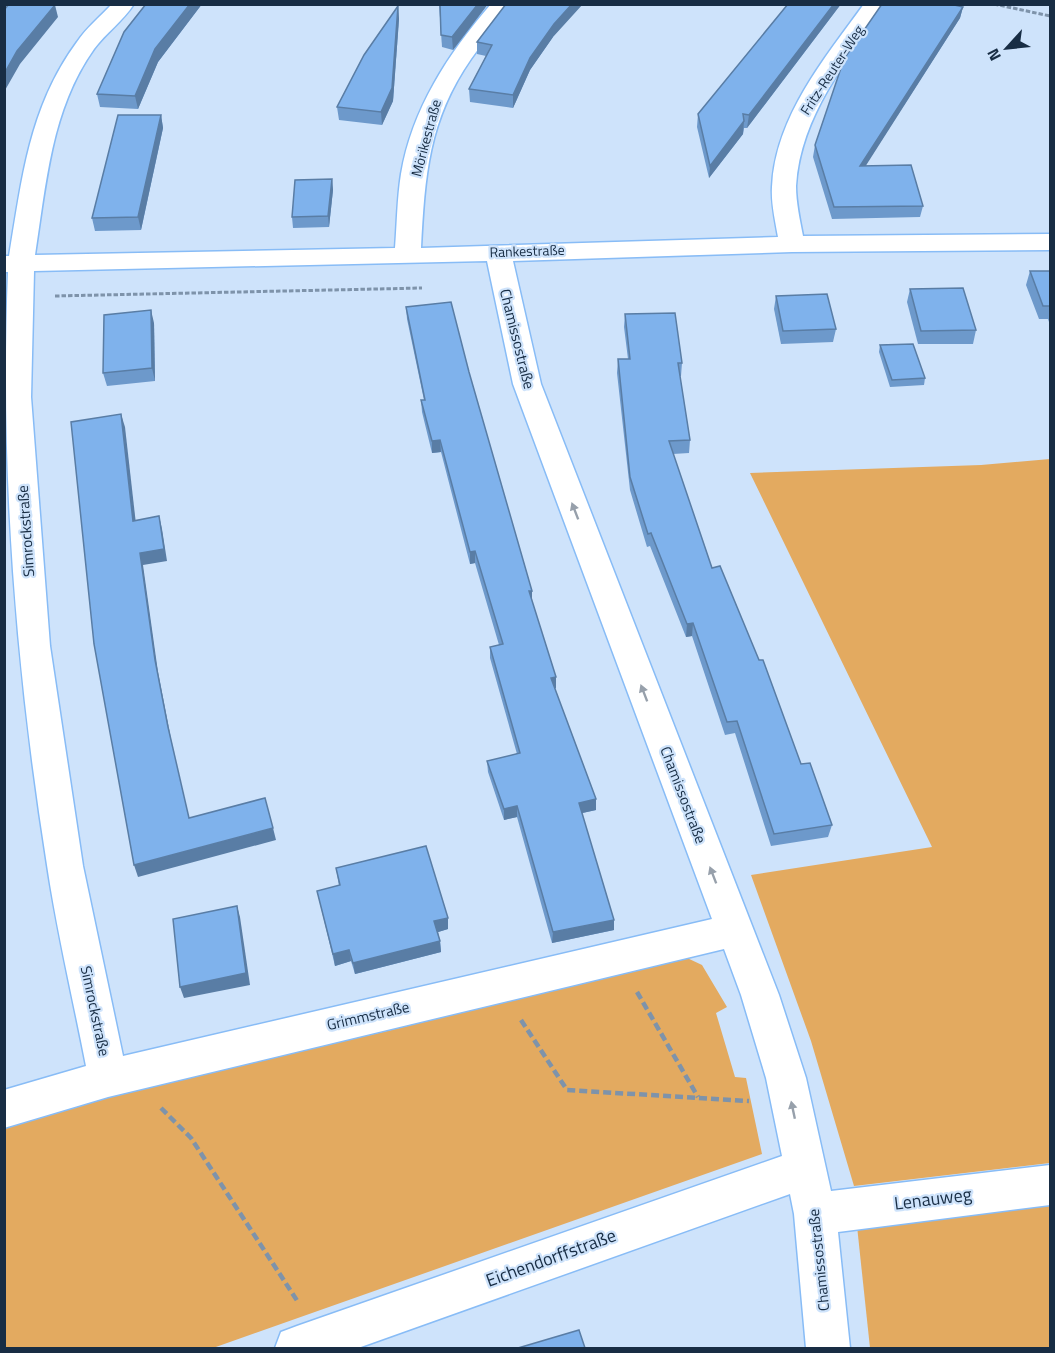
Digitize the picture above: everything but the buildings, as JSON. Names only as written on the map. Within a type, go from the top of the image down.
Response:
[{"type":"street","name":"Simrockstraße","points":[[108,1078],[65,866],[33,646],[17,397],[20,297],[13,264],[40,144],[55,102],[86,44],[124,4]]},
{"type":"street","name":"Mörikestraße","points":[[407,256],[415,166],[436,97],[476,35],[502,4]]},
{"type":"street","name":"Fritz-Reuter-Weg","points":[[792,244],[784,186],[789,153],[799,120],[876,4]]},
{"type":"street","name":"Rankestraße","points":[[13,264],[407,256],[792,244],[1050,242]]},
{"type":"street","name":"Chamissostraße","points":[[498,252],[527,384],[760,995],[792,1103],[815,1214],[828,1348]]},
{"type":"street","name":"Grimmstraße","points":[[4,1109],[108,1078],[734,930]]},
{"type":"street","name":"Eichendorffstraße","points":[[310,1344],[805,1168]]},
{"type":"street","name":"Lenauweg","points":[[815,1214],[1050,1185]]},
{"type":"path","points":[[994,4],[1050,16]]},
{"type":"path","points":[[20,297],[423,288]]},
{"type":"path","points":[[618,958],[698,1098]]},
{"type":"path","points":[[498,986],[567,1090],[792,1103]]},
{"type":"path","points":[[108,1078],[158,1104],[191,1138],[310,1344]]},
{"type":"shaded area","points":[[1050,459],[1050,1163],[854,1186],[811,1041],[751,875],[932,847],[750,473],[981,465]]},
{"type":"shaded area","points":[[685,957],[702,965],[727,1007],[716,1013],[735,1077],[746,1078],[762,1154],[213,1348],[5,1348],[5,1126],[108,1095],[387,1031]]},
{"type":"shaded area","points":[[1050,1206],[1050,1348],[870,1348],[857,1226]]}]
